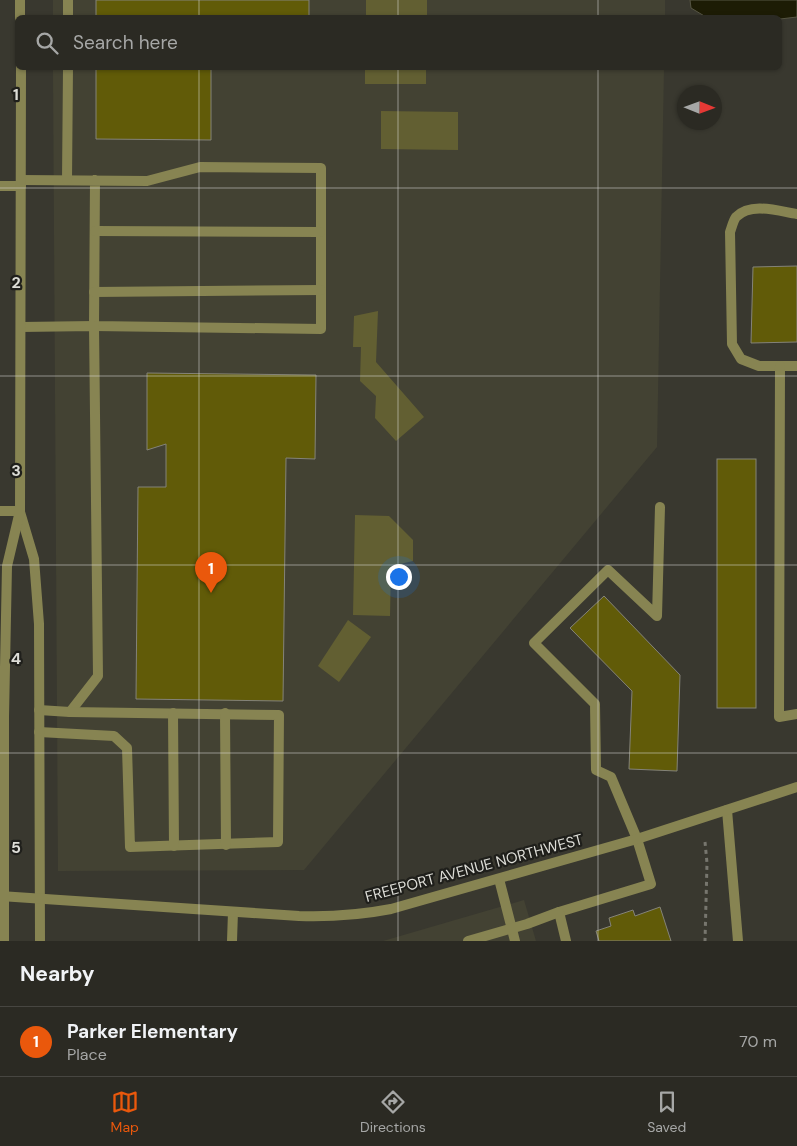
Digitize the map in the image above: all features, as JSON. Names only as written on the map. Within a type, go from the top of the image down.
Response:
[{"type":"street","points":[[20,0],[20,15]]},
{"type":"street","points":[[68,0],[68,15]]},
{"type":"street","points":[[4,941],[2,896],[7,566],[20,511],[21,70]]},
{"type":"street","points":[[67,180],[68,70]]},
{"type":"street","points":[[0,186],[67,180],[147,181],[200,166],[321,168],[321,329],[21,327]]},
{"type":"street","points":[[70,712],[98,676],[94,326],[95,180]]},
{"type":"street","points":[[797,214],[766,209],[746,210],[735,218],[730,232],[732,344],[741,359],[759,366],[797,366]]},
{"type":"street","points":[[94,231],[320,232]]},
{"type":"street","points":[[94,292],[321,290]]},
{"type":"street","points":[[780,366],[779,718],[797,714]]},
{"type":"street","points":[[468,941],[651,884],[637,839],[611,778],[596,770],[595,704],[534,643],[608,570],[657,616],[660,507]]},
{"type":"street","points":[[0,511],[20,511]]},
{"type":"street","points":[[20,511],[34,559],[39,624],[40,941]]},
{"type":"street","points":[[39,710],[280,714],[278,842],[130,847],[127,748],[114,736],[39,732]]},
{"type":"street","points":[[173,713],[174,846]]},
{"type":"street","points":[[225,713],[226,845]]},
{"type":"street","name":"FREEPORT AVENUE NORTHWEST","points":[[2,896],[323,917],[362,915],[391,909],[637,839],[797,787]]},
{"type":"street","points":[[727,810],[738,941]]},
{"type":"street","points":[[499,878],[515,941]]},
{"type":"street","points":[[232,941],[233,912]]},
{"type":"street","points":[[559,912],[566,941]]},
{"type":"path","points":[[705,842],[707,863],[705,941]]},
{"type":"shaded area","points":[[53,0],[665,0],[665,15],[53,15]]},
{"type":"shaded area","points":[[366,0],[427,0],[427,15],[366,15]]},
{"type":"shaded area","points":[[690,0],[797,0],[797,17],[782,19],[782,15],[703,15],[691,8]]},
{"type":"shaded area","points":[[53,70],[664,70],[657,447],[304,870],[58,871]]},
{"type":"shaded area","points":[[365,70],[426,70],[426,84],[365,84]]},
{"type":"shaded area","points":[[381,111],[458,112],[458,150],[381,149]]},
{"type":"shaded area","points":[[378,311],[376,362],[424,417],[396,441],[375,418],[376,396],[360,381],[361,347],[353,347],[354,316]]},
{"type":"shaded area","points":[[355,515],[389,516],[413,540],[413,561],[391,566],[390,616],[353,615]]},
{"type":"shaded area","points":[[348,620],[371,637],[339,682],[318,666]]},
{"type":"shaded area","points":[[524,900],[536,941],[383,941]]},
{"type":"building","points":[[96,0],[309,0],[309,15],[96,15]]},
{"type":"building","points":[[96,70],[211,70],[211,140],[96,139]]},
{"type":"building","points":[[797,266],[797,342],[751,343],[753,267]]},
{"type":"building","points":[[147,373],[316,375],[315,459],[286,458],[283,701],[136,699],[138,487],[166,487],[166,444],[147,450]]},
{"type":"building","points":[[717,459],[756,459],[756,708],[717,708]]},
{"type":"building","points":[[604,596],[680,675],[677,771],[629,769],[632,691],[570,628]]},
{"type":"building","points":[[660,907],[671,941],[599,941],[596,931],[611,926],[609,918],[633,910],[635,916]]},
{"type":"place","name":"Parker Elementary","points":[[211,593]]}]
